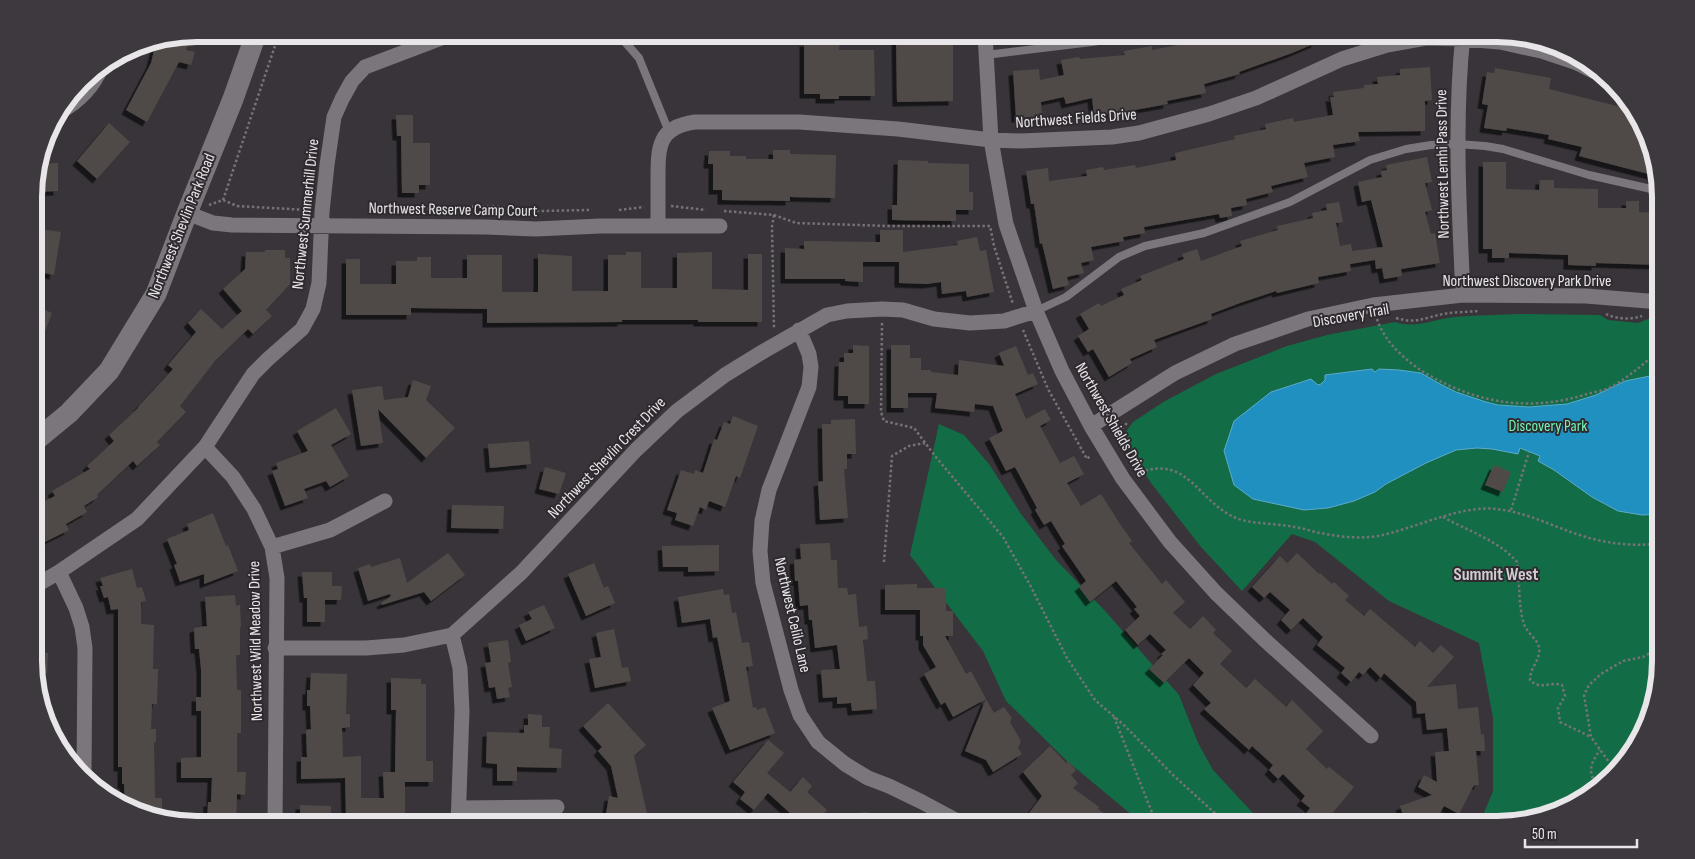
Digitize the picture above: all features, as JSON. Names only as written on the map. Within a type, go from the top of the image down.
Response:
[{"type":"street","name":"Northwest Shevlin Park Road","points":[[43,435],[69,413],[109,371],[156,294],[186,213],[233,99],[253,43]]},
{"type":"street","name":"Northwest Summerhill Drive","points":[[43,581],[137,519],[205,447],[253,374],[268,358],[302,329],[313,309],[318,283],[326,165],[334,117],[352,81],[365,67],[428,43]]},
{"type":"street","name":"Northwest Shields Drive","points":[[985,43],[991,140],[1006,224],[1036,311],[1062,371],[1091,426],[1123,479],[1170,542],[1216,593],[1266,642],[1371,736]]},
{"type":"street","name":"Northwest Fields Drive","points":[[669,132],[680,124],[695,122],[799,122],[898,129],[991,140],[1067,140],[1139,134],[1256,98],[1342,59],[1398,43]]},
{"type":"street","name":"Northwest Lemhi Pass Drive","points":[[1462,43],[1457,144],[1463,295]]},
{"type":"street","name":"Northwest Fields Drive","points":[[1506,43],[1541,51],[1572,61]]},
{"type":"street","points":[[74,104],[92,84]]},
{"type":"street","points":[[658,226],[658,154],[661,142],[669,132]]},
{"type":"street","name":"Northwest Reserve Camp Court","points":[[186,213],[213,223],[232,225],[536,229],[600,226],[720,226]]},
{"type":"street","name":"Northwest Discovery Park Drive","points":[[1091,426],[1174,373],[1236,344],[1308,319],[1373,304],[1463,295],[1586,296],[1652,301]]},
{"type":"street","name":"Northwest Shevlin Crest Drive","points":[[275,648],[404,645],[452,635],[522,573],[636,450],[677,411],[725,375],[827,315],[846,311],[904,310],[934,319],[970,323],[1004,321],[1036,311]]},
{"type":"street","name":"Northwest Celilo Lane","points":[[799,330],[810,354],[809,387],[769,490],[762,521],[760,551],[764,583],[791,690],[800,715],[818,742],[845,764],[868,778],[889,786],[948,816]]},
{"type":"street","name":"Northwest Wild Meadow Drive","points":[[205,447],[233,477],[254,509],[272,547],[276,578],[275,816]]},
{"type":"street","points":[[272,547],[330,530],[385,500]]},
{"type":"street","points":[[59,572],[76,608],[85,648],[84,767]]},
{"type":"street","points":[[452,635],[460,668],[462,703],[459,816]]},
{"type":"street","points":[[459,808],[556,807]]},
{"type":"lane","points":[[626,43],[639,58],[669,132]]},
{"type":"lane","points":[[986,55],[1084,43]]},
{"type":"lane","points":[[1036,311],[1066,297],[1119,257],[1145,246],[1204,233],[1290,202],[1370,160],[1406,149],[1431,145],[1457,144],[1485,146],[1589,175],[1652,189]]},
{"type":"path","points":[[223,200],[276,43]]},
{"type":"path","points":[[774,215],[772,227],[774,326],[780,341]]},
{"type":"path","points":[[1373,304],[1380,329],[1397,349],[1421,371],[1456,390],[1494,401],[1526,405],[1568,400],[1611,387],[1641,367],[1652,356]]},
{"type":"path","name":"Discovery Trail","points":[[1395,318],[1408,321],[1423,320],[1449,313],[1483,311]]},
{"type":"path","points":[[1604,312],[1613,317],[1631,318],[1644,315]]},
{"type":"path","name":"Discovery Trail","points":[[1371,322],[1386,319]]},
{"type":"path","points":[[882,321],[881,412],[884,420],[914,428],[1003,537],[1067,658],[1095,700],[1218,816]]},
{"type":"path","points":[[1103,446],[1119,433],[1129,420]]},
{"type":"path","points":[[884,562],[892,456],[910,446],[925,443]]},
{"type":"path","points":[[1511,511],[1529,452]]},
{"type":"path","points":[[1123,479],[1146,469],[1162,468],[1176,471],[1188,478],[1215,506],[1228,515],[1246,521],[1298,527],[1347,538],[1364,538],[1380,535],[1470,510],[1493,508],[1532,516],[1594,539],[1634,545],[1652,544]]},
{"type":"path","points":[[1443,517],[1479,534],[1512,556],[1517,562],[1521,613],[1525,627],[1539,645],[1538,659],[1530,672],[1530,680],[1534,684],[1541,686],[1552,683],[1562,685],[1565,696],[1558,708],[1560,722],[1591,737]]},
{"type":"path","points":[[1612,766],[1591,737],[1584,695],[1589,685],[1601,674],[1623,661],[1643,657],[1652,652]]},
{"type":"path","points":[[1114,716],[1153,816]]},
{"type":"path","points":[[1595,782],[1590,772],[1591,763],[1600,750]]},
{"type":"green space","name":"Discovery Park","points":[[1480,315],[1600,315],[1608,320],[1638,323],[1652,319],[1652,672],[1650,692],[1637,730],[1614,764],[1600,778],[1566,801],[1528,814],[1508,816],[1483,816],[1493,791],[1493,718],[1479,643],[1389,601],[1315,542],[1292,534],[1242,591],[1201,547],[1151,483],[1122,437],[1133,422],[1165,401],[1216,374],[1287,346],[1327,335],[1395,322],[1418,324],[1455,317]]},
{"type":"green space","points":[[939,424],[964,435],[989,464],[1021,514],[1056,560],[1106,612],[1179,695],[1198,743],[1213,770],[1256,816],[1133,816],[1067,761],[1006,701],[983,651],[910,555]]},
{"type":"water","points":[[1372,369],[1375,372],[1379,369],[1421,373],[1456,392],[1486,402],[1498,405],[1529,407],[1567,404],[1596,395],[1625,381],[1652,376],[1652,514],[1642,515],[1618,511],[1592,497],[1538,461],[1540,456],[1520,448],[1518,454],[1477,448],[1456,450],[1426,463],[1386,484],[1375,492],[1354,501],[1328,508],[1304,510],[1253,499],[1234,485],[1224,451],[1234,421],[1271,392],[1311,379],[1318,385],[1325,380],[1325,375]]},
{"type":"building","points":[[188,43],[186,50],[195,52],[191,65],[179,62],[147,122],[126,110],[151,63],[154,49],[167,45]]},
{"type":"building","points":[[804,43],[840,43],[839,50],[874,50],[875,96],[839,96],[839,99],[820,99],[820,94],[804,94]]},
{"type":"building","points":[[896,43],[953,43],[953,101],[897,102]]},
{"type":"building","points":[[1316,43],[1239,72],[1240,74],[1204,84],[1206,93],[1167,101],[1168,104],[1118,113],[1094,115],[1092,98],[1066,104],[1064,97],[1041,102],[1042,116],[1016,118],[1013,71],[1039,69],[1040,80],[1064,75],[1061,60],[1079,57],[1080,59],[1125,55],[1124,51],[1152,46],[1152,50],[1183,44]]},
{"type":"building","points":[[1430,67],[1432,100],[1425,101],[1425,131],[1358,132],[1360,141],[1333,145],[1335,157],[1304,163],[1308,177],[1271,186],[1273,192],[1246,199],[1247,205],[1231,208],[1232,216],[1220,218],[1219,214],[1144,227],[1145,233],[1123,237],[1124,241],[1091,247],[1094,260],[1081,263],[1084,273],[1067,277],[1069,285],[1053,289],[1042,243],[1040,244],[1034,204],[1031,204],[1026,171],[1048,168],[1049,181],[1087,176],[1086,170],[1103,167],[1104,170],[1135,165],[1136,168],[1176,160],[1175,153],[1235,139],[1234,136],[1266,129],[1265,124],[1293,118],[1294,122],[1333,115],[1330,97],[1334,97],[1333,92],[1378,84],[1377,77],[1400,75],[1400,69]]},
{"type":"building","points":[[1495,68],[1551,78],[1549,89],[1621,107],[1632,120],[1641,138],[1651,175],[1579,156],[1582,147],[1548,139],[1549,135],[1507,128],[1506,131],[1484,128],[1488,105],[1482,104],[1487,72],[1494,73]]},
{"type":"building","points":[[396,115],[413,115],[413,143],[430,143],[430,185],[419,185],[419,193],[402,193],[401,136],[397,136]]},
{"type":"building","points":[[109,123],[130,142],[97,179],[77,161]]},
{"type":"building","points":[[773,150],[790,150],[790,154],[836,155],[835,198],[790,197],[790,201],[722,200],[722,190],[713,190],[713,164],[708,164],[709,151],[730,151],[730,156],[746,156],[746,159],[773,159]]},
{"type":"building","points":[[1427,157],[1432,182],[1425,183],[1432,210],[1425,212],[1431,234],[1435,233],[1440,263],[1401,269],[1402,276],[1384,279],[1382,268],[1376,269],[1375,260],[1350,264],[1351,271],[1318,277],[1319,283],[1277,293],[1276,291],[1240,303],[1211,314],[1212,319],[1154,340],[1157,347],[1130,359],[1132,363],[1109,377],[1093,349],[1088,352],[1078,336],[1089,329],[1080,314],[1099,303],[1101,306],[1124,295],[1121,289],[1142,280],[1140,276],[1184,259],[1182,254],[1197,249],[1201,261],[1242,246],[1240,241],[1278,230],[1277,226],[1313,218],[1312,213],[1327,210],[1326,204],[1339,202],[1343,222],[1336,223],[1340,246],[1351,244],[1352,251],[1383,247],[1371,200],[1362,202],[1358,182],[1382,177],[1381,171],[1387,170],[1386,165]]},
{"type":"building","points":[[898,160],[969,164],[969,192],[973,192],[973,210],[956,210],[956,221],[892,220],[892,205],[897,205]]},
{"type":"building","points":[[1483,162],[1506,162],[1506,189],[1539,190],[1540,180],[1554,180],[1554,188],[1598,189],[1598,208],[1626,208],[1626,201],[1639,201],[1639,212],[1652,213],[1652,265],[1596,263],[1596,266],[1568,265],[1568,255],[1509,253],[1509,258],[1492,258],[1492,249],[1483,249]]},
{"type":"building","points":[[58,163],[58,191],[43,192],[47,164]]},
{"type":"building","points":[[43,229],[61,232],[54,275],[43,273]]},
{"type":"building","points":[[880,230],[903,230],[903,252],[958,245],[957,241],[977,237],[980,251],[986,250],[994,292],[967,297],[966,291],[942,294],[941,282],[927,284],[899,283],[899,262],[863,262],[863,282],[845,281],[845,279],[785,279],[785,248],[804,249],[804,241],[880,242]]},
{"type":"building","points":[[265,250],[285,250],[285,258],[290,258],[290,284],[266,310],[272,316],[253,334],[248,329],[215,361],[180,406],[186,412],[157,442],[160,445],[137,466],[133,461],[97,495],[98,497],[84,506],[87,512],[66,524],[69,530],[43,543],[43,502],[55,496],[52,491],[90,469],[87,466],[114,441],[109,435],[138,408],[173,369],[168,365],[196,332],[188,323],[201,309],[222,329],[242,311],[223,289],[245,269],[246,252],[265,252]]},
{"type":"building","points":[[626,252],[641,252],[641,288],[677,288],[677,253],[712,252],[712,289],[748,290],[748,254],[762,254],[762,322],[622,320],[622,322],[487,323],[487,309],[411,308],[411,315],[346,315],[346,259],[360,259],[360,284],[396,284],[396,261],[417,261],[417,257],[431,257],[431,278],[467,278],[467,255],[502,255],[502,292],[538,292],[538,254],[572,256],[572,291],[608,291],[608,255],[626,255]]},
{"type":"building","points":[[43,309],[52,313],[43,334]]},
{"type":"building","points":[[853,345],[869,346],[869,404],[848,404],[848,396],[838,396],[839,362],[844,362],[844,353],[853,353]]},
{"type":"building","points":[[891,345],[910,345],[910,358],[921,358],[921,370],[958,375],[959,360],[1004,366],[999,353],[1016,346],[1028,375],[1033,373],[1038,384],[1015,394],[1026,419],[1045,409],[1051,420],[1040,426],[1060,463],[1074,456],[1084,474],[1067,483],[1081,506],[1101,494],[1132,541],[1129,543],[1162,584],[1166,580],[1185,602],[1173,613],[1190,629],[1203,616],[1216,630],[1213,633],[1232,651],[1220,664],[1246,688],[1255,679],[1286,707],[1292,700],[1323,731],[1306,749],[1327,769],[1329,767],[1354,787],[1331,815],[1332,816],[1304,816],[1310,808],[1301,801],[1305,796],[1283,774],[1278,779],[1269,770],[1273,765],[1252,746],[1249,750],[1204,709],[1211,703],[1193,685],[1204,673],[1189,658],[1164,683],[1149,669],[1166,650],[1150,634],[1138,645],[1125,630],[1140,616],[1134,609],[1137,607],[1116,581],[1090,602],[1079,587],[1086,581],[1062,546],[1065,544],[1051,521],[1044,525],[1015,467],[1006,471],[989,438],[1003,431],[993,406],[975,404],[974,412],[935,408],[937,393],[908,393],[908,408],[891,408]]},
{"type":"building","points":[[413,380],[431,386],[426,400],[455,428],[426,458],[378,409],[383,443],[361,446],[352,390],[382,386],[384,400],[408,397]]},
{"type":"building","points":[[336,408],[351,434],[331,445],[349,476],[330,487],[326,481],[304,489],[308,498],[285,506],[272,471],[278,469],[276,463],[308,451],[297,431]]},
{"type":"building","points":[[733,416],[758,426],[740,478],[736,476],[725,507],[709,501],[706,510],[700,507],[693,526],[675,520],[677,513],[667,510],[681,470],[694,474],[695,470],[703,473],[714,439],[717,440],[724,422],[730,424]]},
{"type":"building","points":[[855,419],[856,454],[847,454],[847,469],[844,469],[848,518],[820,520],[818,482],[823,481],[822,424],[831,424],[831,420]]},
{"type":"building","points":[[529,441],[531,464],[490,468],[488,444]]},
{"type":"building","points":[[1494,465],[1511,472],[1503,492],[1485,485]]},
{"type":"building","points":[[545,467],[566,473],[559,494],[539,489]]},
{"type":"building","points":[[452,505],[504,506],[503,529],[451,528]]},
{"type":"building","points":[[213,513],[238,571],[204,584],[204,574],[180,582],[174,565],[177,564],[167,539],[189,530],[187,524]]},
{"type":"building","points":[[830,543],[831,560],[837,560],[838,588],[847,588],[848,595],[856,594],[859,627],[867,626],[868,639],[863,640],[867,681],[875,681],[877,709],[852,711],[851,703],[837,704],[837,697],[823,698],[821,670],[840,669],[837,645],[815,648],[812,620],[809,620],[808,605],[800,606],[798,581],[795,581],[794,560],[801,559],[800,544]]},
{"type":"building","points":[[719,545],[719,571],[688,572],[688,567],[663,567],[662,546]]},
{"type":"building","points":[[448,553],[465,575],[431,601],[424,592],[382,605],[381,603],[391,596],[390,594],[368,601],[358,568],[370,564],[371,567],[400,558],[407,583]]},
{"type":"building","points":[[1297,553],[1319,574],[1332,584],[1334,582],[1349,596],[1345,600],[1364,616],[1370,609],[1415,647],[1420,641],[1433,653],[1441,645],[1454,657],[1427,687],[1456,684],[1458,709],[1478,707],[1481,735],[1484,734],[1485,751],[1476,751],[1479,785],[1474,785],[1459,814],[1444,806],[1438,816],[1403,816],[1400,806],[1432,795],[1418,787],[1424,775],[1437,782],[1435,752],[1449,751],[1447,728],[1427,730],[1425,713],[1417,714],[1416,702],[1384,673],[1381,678],[1370,667],[1363,675],[1359,672],[1351,682],[1341,673],[1345,668],[1317,645],[1323,637],[1303,618],[1291,630],[1281,620],[1290,610],[1270,592],[1264,598],[1252,587],[1280,556],[1287,563]]},
{"type":"building","points":[[594,563],[604,588],[608,586],[615,603],[586,616],[568,574]]},
{"type":"building","points":[[132,569],[137,588],[142,587],[146,601],[141,602],[141,624],[154,625],[153,669],[158,669],[157,704],[152,704],[151,729],[156,729],[156,742],[154,742],[155,798],[162,798],[162,812],[125,798],[122,767],[118,767],[118,609],[111,610],[108,597],[104,598],[100,586],[103,586],[100,578]]},
{"type":"building","points":[[302,572],[332,572],[332,586],[342,586],[341,600],[325,600],[325,622],[307,622],[307,598],[304,598]]},
{"type":"building","points":[[917,584],[917,588],[946,588],[946,611],[953,611],[953,636],[945,636],[966,674],[971,671],[986,699],[953,717],[945,702],[941,705],[924,674],[936,667],[923,645],[923,636],[920,636],[920,610],[885,610],[885,585]]},
{"type":"building","points":[[723,589],[724,595],[729,594],[732,613],[736,612],[742,643],[749,642],[753,666],[746,667],[753,708],[756,707],[757,710],[765,707],[775,733],[730,750],[712,708],[730,701],[717,637],[713,638],[710,619],[682,623],[678,597]]},
{"type":"building","points":[[235,595],[236,606],[240,605],[240,655],[236,655],[237,690],[241,690],[241,733],[237,733],[237,772],[246,772],[245,795],[237,794],[236,816],[207,816],[208,802],[211,802],[212,778],[181,778],[181,758],[201,757],[201,711],[196,711],[196,697],[201,697],[201,669],[199,649],[195,649],[194,628],[207,626],[205,597]]},
{"type":"building","points":[[544,605],[555,628],[526,641],[519,625],[532,619],[528,612]]},
{"type":"building","points":[[614,629],[622,668],[628,667],[631,681],[595,688],[589,659],[601,657],[596,633]]},
{"type":"building","points":[[508,640],[511,662],[508,663],[512,687],[508,688],[510,697],[497,699],[495,687],[489,688],[485,663],[491,662],[488,643]]},
{"type":"building","points":[[43,653],[48,653],[47,673],[44,673]]},
{"type":"building","points":[[311,673],[347,674],[346,714],[350,714],[350,727],[342,728],[343,757],[361,756],[361,798],[384,798],[383,772],[395,772],[396,710],[391,710],[391,678],[421,679],[421,684],[426,684],[426,761],[433,761],[433,782],[405,782],[405,816],[384,816],[384,814],[346,815],[345,778],[301,779],[301,757],[307,757],[306,730],[311,729],[310,706],[307,706],[307,690],[310,690]]},
{"type":"building","points":[[986,699],[994,713],[1004,707],[1012,718],[1010,722],[1021,741],[1018,748],[1022,754],[993,772],[986,760],[965,751]]},
{"type":"building","points":[[608,703],[646,745],[634,756],[648,816],[606,814],[609,796],[618,798],[611,766],[598,751],[602,747],[583,726]]},
{"type":"building","points":[[528,714],[542,715],[542,727],[550,727],[549,748],[562,749],[561,768],[517,767],[517,781],[497,781],[497,764],[486,763],[487,732],[524,733],[524,725],[528,725]]},
{"type":"building","points":[[768,740],[784,753],[767,773],[790,792],[803,777],[812,786],[807,792],[827,810],[821,816],[793,816],[768,793],[754,810],[740,799],[745,792],[733,782]]},
{"type":"building","points":[[1050,746],[1066,763],[1068,761],[1076,770],[1071,775],[1078,783],[1073,788],[1099,807],[1098,809],[1108,816],[1027,816],[1042,796],[1023,772]]},
{"type":"building","points":[[300,805],[331,806],[331,816],[300,816]]},
{"type":"building","points":[[868,812],[868,816],[857,816],[857,813]]},
{"type":"district","name":"Summit West","points":[[1496,574]]}]
